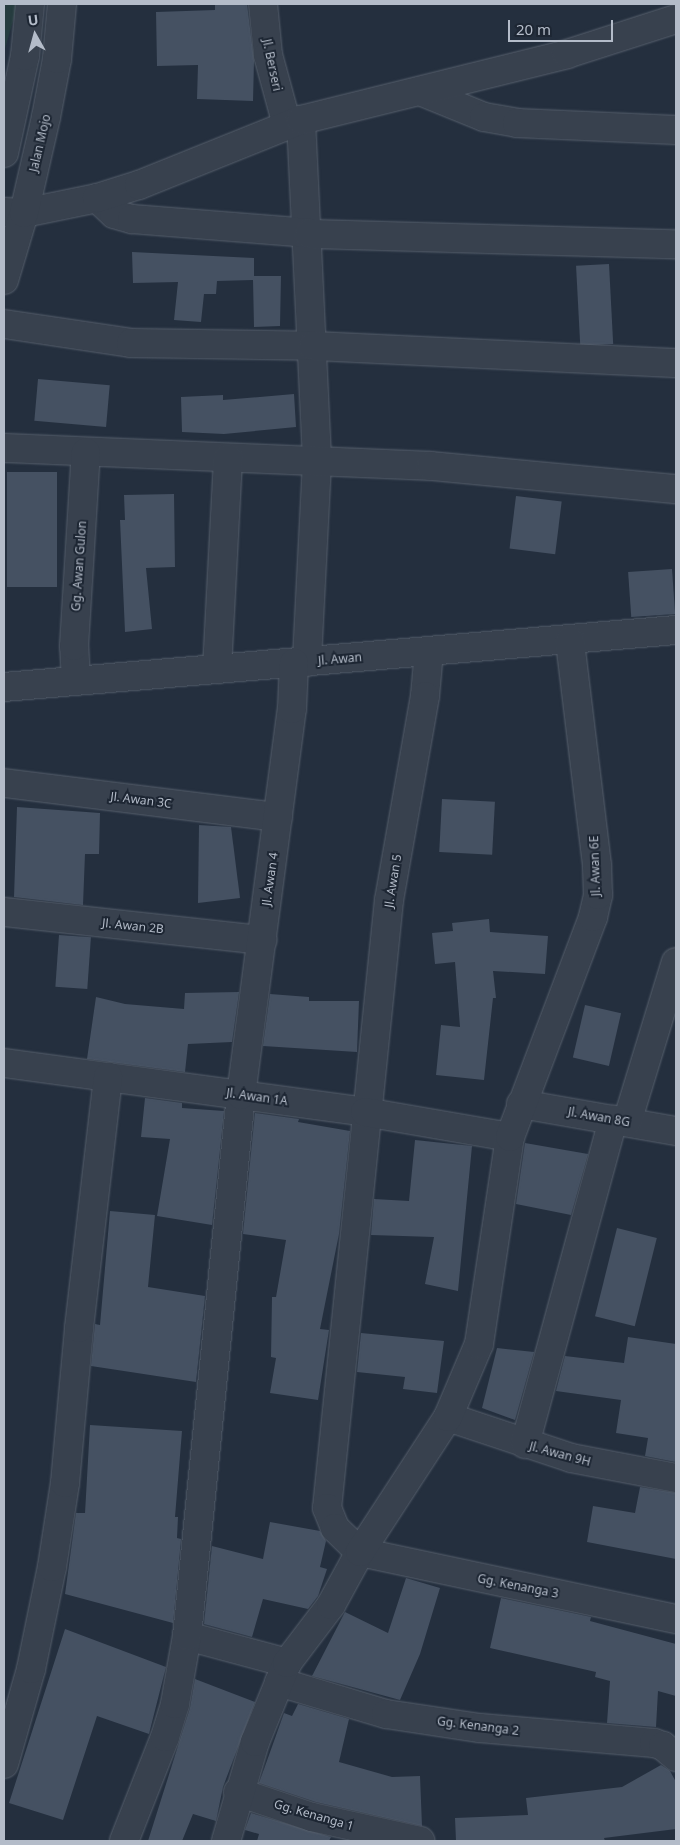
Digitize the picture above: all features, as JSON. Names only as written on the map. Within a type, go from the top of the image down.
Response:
[{"type":"street","points":[[4,153],[25,56],[30,4]]},
{"type":"street","name":"Jalan Mojo","points":[[4,280],[14,212],[57,59],[62,4]]},
{"type":"street","name":"Jl. Berseri","points":[[263,4],[268,56],[294,123],[309,234],[313,346]]},
{"type":"street","points":[[14,212],[97,198],[139,184],[294,123],[567,54],[676,20]]},
{"type":"street","points":[[420,91],[484,118],[517,123],[676,130]]},
{"type":"street","points":[[97,198],[114,214],[132,219],[309,234],[676,244]]},
{"type":"street","points":[[4,324],[131,343],[313,346],[676,363]]},
{"type":"street","name":"Jl. Awan 4","points":[[124,1841],[165,1737],[175,1704],[187,1636],[241,1095],[292,709],[301,662],[317,462],[313,346]]},
{"type":"street","points":[[4,448],[431,466],[616,486],[676,489]]},
{"type":"street","name":"Gg. Awan Gulon","points":[[76,681],[74,638],[86,452]]},
{"type":"street","points":[[217,669],[228,458]]},
{"type":"street","name":"Jl. Awan","points":[[4,687],[570,641],[676,630]]},
{"type":"street","name":"Jl. Awan 6E","points":[[226,1841],[238,1792],[283,1672],[331,1605],[360,1552],[448,1417],[479,1344],[510,1137],[593,917],[598,895],[596,857],[570,641]]},
{"type":"street","name":"Jl. Awan 5","points":[[360,1552],[335,1528],[327,1508],[365,1112],[389,900],[426,696],[429,651]]},
{"type":"street","name":"Jl. Awan 3C","points":[[4,783],[278,816]]},
{"type":"street","name":"Jl. Awan 2B","points":[[4,912],[262,940]]},
{"type":"street","points":[[525,1444],[620,1121],[676,962]]},
{"type":"street","name":"Jl. Awan 1A","points":[[4,1064],[365,1112],[510,1137]]},
{"type":"street","points":[[4,1764],[31,1669],[52,1567],[65,1483],[78,1328],[108,1078]]},
{"type":"street","name":"Jl. Awan 8G","points":[[521,1104],[676,1131]]},
{"type":"street","name":"Jl. Awan 9H","points":[[448,1417],[571,1458],[676,1478]]},
{"type":"street","name":"Gg. Kenanga 3","points":[[360,1552],[676,1618]]},
{"type":"street","name":"Gg. Kenanga 2","points":[[187,1636],[283,1672],[386,1714],[480,1728],[654,1744],[663,1746],[676,1757]]},
{"type":"street","name":"Gg. Kenanga 1","points":[[238,1792],[312,1817],[420,1841]]},
{"type":"green space","points":[[4,4],[18,4],[4,52]]},
{"type":"building","points":[[215,4],[247,4],[254,61],[253,101],[197,99],[198,65],[157,66],[156,12],[215,10]]},
{"type":"building","points":[[132,252],[254,258],[254,276],[281,276],[280,326],[254,327],[253,280],[217,281],[216,294],[204,294],[201,322],[174,320],[178,282],[133,283]]},
{"type":"building","points":[[609,264],[613,344],[580,346],[576,266]]},
{"type":"building","points":[[38,379],[110,385],[106,427],[34,421]]},
{"type":"building","points":[[294,394],[296,427],[224,434],[182,432],[181,397],[223,395],[223,400]]},
{"type":"building","points":[[7,472],[57,472],[57,587],[7,587]]},
{"type":"building","points":[[174,494],[175,567],[146,568],[152,629],[125,632],[120,520],[125,520],[124,495]]},
{"type":"building","points":[[516,496],[562,502],[555,554],[510,549]]},
{"type":"building","points":[[672,569],[675,614],[631,617],[628,572]]},
{"type":"building","points":[[442,799],[495,802],[492,855],[439,852]]},
{"type":"building","points":[[17,807],[100,813],[99,854],[85,854],[83,905],[14,897]]},
{"type":"building","points":[[199,825],[231,827],[240,898],[198,903]]},
{"type":"building","points":[[489,919],[490,932],[548,936],[545,974],[493,971],[496,998],[493,998],[484,1080],[436,1075],[441,1025],[460,1027],[455,962],[435,964],[432,933],[453,931],[452,923]]},
{"type":"building","points":[[59,935],[91,937],[87,989],[55,987]]},
{"type":"building","points":[[239,992],[232,1042],[188,1044],[185,1072],[87,1059],[96,997],[125,1004],[184,1009],[185,993]]},
{"type":"building","points":[[270,994],[309,997],[309,1001],[359,1001],[357,1052],[263,1046]]},
{"type":"building","points":[[585,1005],[621,1013],[609,1066],[573,1058]]},
{"type":"building","points":[[145,1098],[182,1103],[182,1108],[224,1111],[212,1225],[157,1216],[170,1139],[141,1137]]},
{"type":"building","points":[[255,1113],[299,1119],[298,1122],[350,1131],[339,1234],[320,1329],[329,1330],[318,1400],[270,1393],[276,1358],[271,1357],[272,1297],[276,1297],[286,1240],[243,1234]]},
{"type":"building","points":[[415,1140],[472,1146],[458,1291],[425,1284],[434,1237],[371,1235],[374,1199],[409,1201]]},
{"type":"building","points":[[525,1143],[588,1154],[571,1215],[516,1204]]},
{"type":"building","points":[[110,1211],[155,1215],[148,1287],[205,1296],[196,1382],[91,1366],[95,1324],[100,1325]]},
{"type":"building","points":[[617,1228],[657,1238],[635,1326],[595,1316]]},
{"type":"building","points":[[361,1333],[444,1341],[437,1393],[403,1389],[405,1377],[357,1372]]},
{"type":"building","points":[[628,1337],[676,1344],[676,1462],[645,1456],[648,1438],[616,1433],[621,1400],[556,1391],[565,1356],[624,1363]]},
{"type":"building","points":[[497,1348],[534,1352],[515,1420],[482,1408]]},
{"type":"building","points":[[90,1425],[182,1431],[175,1517],[178,1517],[177,1538],[181,1539],[173,1623],[65,1594],[76,1513],[85,1513]]},
{"type":"building","points":[[640,1487],[676,1493],[676,1559],[587,1542],[593,1506],[635,1513]]},
{"type":"building","points":[[270,1522],[320,1531],[326,1541],[320,1567],[327,1569],[318,1596],[308,1609],[263,1599],[252,1637],[204,1624],[212,1546],[263,1559]]},
{"type":"building","points":[[406,1578],[440,1588],[420,1654],[400,1700],[312,1676],[345,1612],[388,1633]]},
{"type":"building","points":[[501,1598],[591,1617],[590,1621],[676,1644],[676,1696],[658,1691],[656,1727],[607,1723],[610,1681],[595,1677],[596,1672],[490,1648]]},
{"type":"building","points":[[65,1629],[166,1667],[149,1734],[97,1716],[63,1820],[9,1803]]},
{"type":"building","points":[[195,1679],[255,1702],[223,1787],[216,1821],[193,1814],[182,1841],[148,1841],[190,1708]]},
{"type":"building","points":[[298,1704],[349,1719],[339,1762],[392,1777],[420,1776],[422,1826],[316,1802],[259,1783],[284,1713],[292,1716]]},
{"type":"building","points":[[661,1765],[670,1771],[676,1782],[676,1829],[604,1838],[605,1841],[456,1841],[455,1818],[528,1815],[526,1798],[622,1787]]},
{"type":"building","points":[[251,1813],[331,1837],[329,1841],[257,1841],[259,1834],[245,1830]]}]
